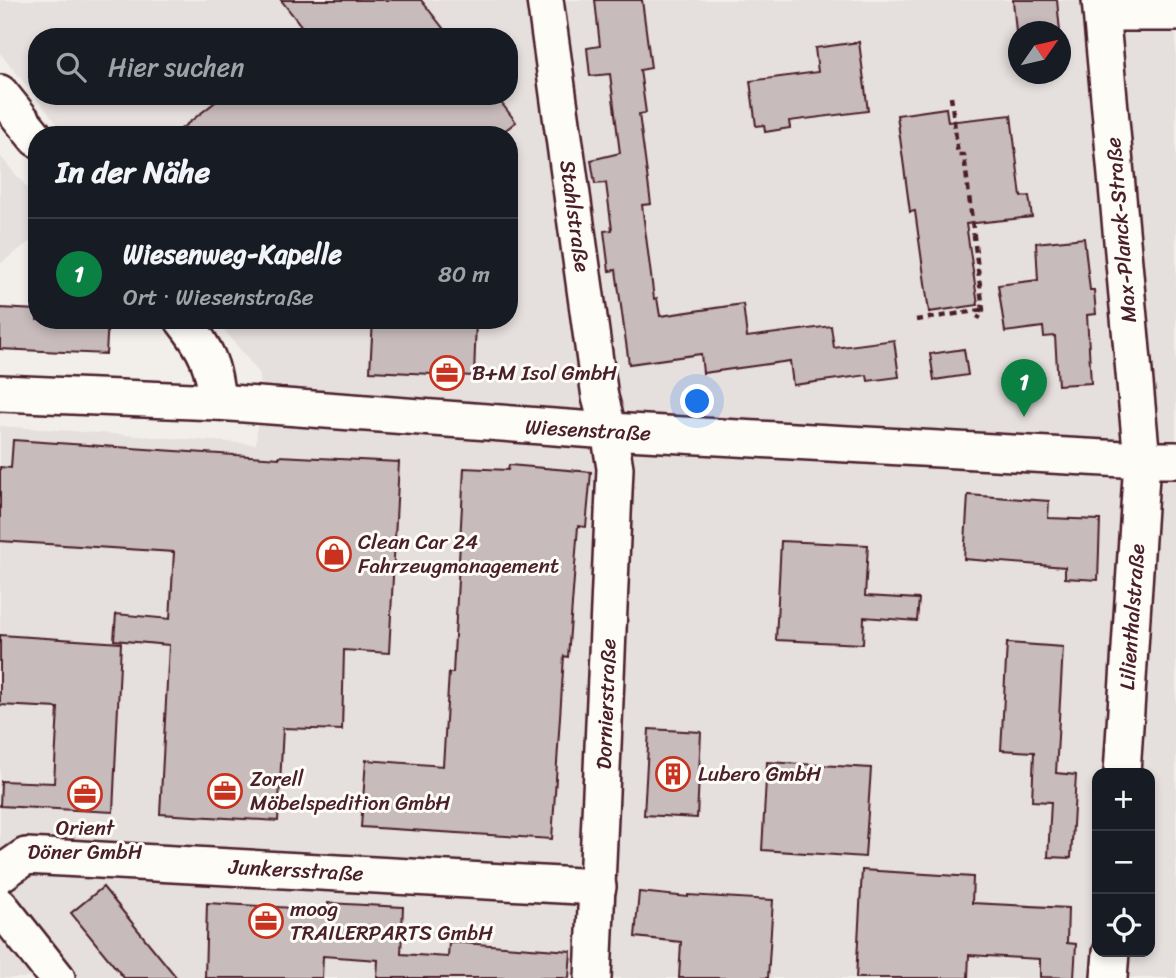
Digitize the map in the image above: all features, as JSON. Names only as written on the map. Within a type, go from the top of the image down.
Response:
[{"type":"street","name":"Stahlstraße","points":[[545,0],[600,397],[610,431]]},
{"type":"street","points":[[1101,7],[1176,13]]},
{"type":"street","name":"Max-Planck-Straße","points":[[1101,7],[1142,460]]},
{"type":"street","points":[[0,93],[28,128]]},
{"type":"street","points":[[190,329],[204,349],[214,373],[217,402]]},
{"type":"street","name":"Wiesenstraße","points":[[0,393],[217,402],[610,431],[1176,460]]},
{"type":"street","name":"Dornierstraße","points":[[593,978],[615,468],[610,431]]},
{"type":"street","name":"Lilienthalstraße","points":[[1122,768],[1142,460]]},
{"type":"street","name":"Junkersstraße","points":[[0,874],[26,856],[598,887]]},
{"type":"street","points":[[0,906],[57,978]]},
{"type":"street","points":[[1109,978],[1111,957]]},
{"type":"path","points":[[951,96],[958,155],[964,155],[983,310],[978,319]]},
{"type":"path","points":[[916,320],[983,310]]},
{"type":"shaded area","points":[[0,0],[1176,0],[1176,978],[0,978],[0,426],[256,444],[260,374],[223,329],[518,329],[518,126],[59,126],[42,105],[518,105],[518,28],[28,28],[28,88],[0,53]]},
{"type":"shaded area","points":[[0,156],[28,189],[28,243],[0,264]]},
{"type":"building","points":[[281,0],[421,0],[443,28],[303,28]]},
{"type":"building","points":[[595,0],[642,0],[651,68],[640,70],[646,113],[639,114],[651,204],[642,205],[654,299],[657,298],[660,316],[743,304],[747,337],[831,326],[834,348],[894,340],[899,377],[868,381],[867,375],[793,385],[790,361],[703,373],[701,354],[629,364],[616,270],[609,271],[604,231],[612,230],[606,183],[595,184],[591,160],[620,153],[610,74],[590,76],[587,48],[600,46]]},
{"type":"building","points":[[1013,0],[1057,0],[1059,21],[1015,21]]},
{"type":"building","points":[[859,42],[868,111],[789,121],[790,128],[765,132],[764,125],[756,126],[750,81],[818,72],[815,48]]},
{"type":"building","points":[[211,105],[503,105],[516,122],[511,126],[185,126]]},
{"type":"building","points":[[946,108],[948,122],[1011,115],[1021,197],[1029,196],[1032,217],[966,224],[978,305],[929,312],[915,211],[910,212],[897,115]]},
{"type":"building","points":[[1084,238],[1090,290],[1094,290],[1096,314],[1087,315],[1091,383],[1058,385],[1055,336],[1044,337],[1043,327],[1005,332],[998,285],[1038,280],[1036,243]]},
{"type":"building","points":[[0,308],[28,310],[28,329],[107,329],[106,354],[0,349]]},
{"type":"building","points":[[372,329],[476,329],[474,376],[370,371]]},
{"type":"building","points":[[964,349],[968,375],[934,380],[930,354]]},
{"type":"building","points":[[13,440],[279,458],[399,462],[389,653],[344,650],[342,730],[283,728],[278,821],[160,814],[169,645],[114,640],[116,614],[170,619],[174,552],[0,541],[0,467],[11,468]]},
{"type":"building","points":[[509,465],[591,472],[586,527],[578,526],[568,657],[564,656],[552,839],[361,827],[366,760],[443,766],[449,673],[453,673],[464,468],[508,470]]},
{"type":"building","points":[[968,495],[1049,501],[1048,518],[1100,520],[1098,580],[1065,578],[1065,567],[964,559]]},
{"type":"building","points":[[781,541],[868,545],[865,596],[919,599],[917,621],[864,617],[863,644],[776,640]]},
{"type":"building","points":[[0,635],[121,643],[113,812],[0,806],[1,781],[54,783],[58,708],[0,705]]},
{"type":"building","points":[[1007,643],[1063,647],[1056,773],[1076,775],[1071,858],[1048,857],[1051,802],[1032,801],[1034,752],[1001,750]]},
{"type":"building","name":"Lubero GmbH","points":[[649,729],[701,732],[697,818],[644,815]]},
{"type":"building","points":[[767,762],[871,768],[865,857],[762,850]]},
{"type":"building","points":[[862,870],[973,877],[972,903],[1068,908],[1067,943],[1076,944],[1074,978],[1040,977],[1040,959],[969,955],[968,978],[856,978]]},
{"type":"building","points":[[103,887],[177,978],[124,978],[71,913]]},
{"type":"building","points":[[639,892],[773,900],[768,978],[679,978],[681,942],[635,937]]},
{"type":"building","points":[[207,903],[328,910],[328,903],[403,907],[401,954],[448,957],[449,942],[571,951],[569,978],[377,978],[378,960],[323,956],[322,978],[205,978]]},
{"type":"place","name":"B+M Isol GmbH","points":[[447,373]]},
{"type":"place","name":"Wiesenweg-Kapelle","points":[[1024,417]]},
{"type":"place","name":"Clean Car 24 Fahrzeugmanagement","points":[[334,554]]},
{"type":"place","name":"Lubero GmbH","points":[[673,774]]},
{"type":"place","name":"Zorell Möbelspedition GmbH","points":[[225,791]]},
{"type":"place","name":"Orient Döner GmbH","points":[[85,794]]},
{"type":"place","name":"moog TRAILERPARTS GmbH","points":[[266,921]]}]
